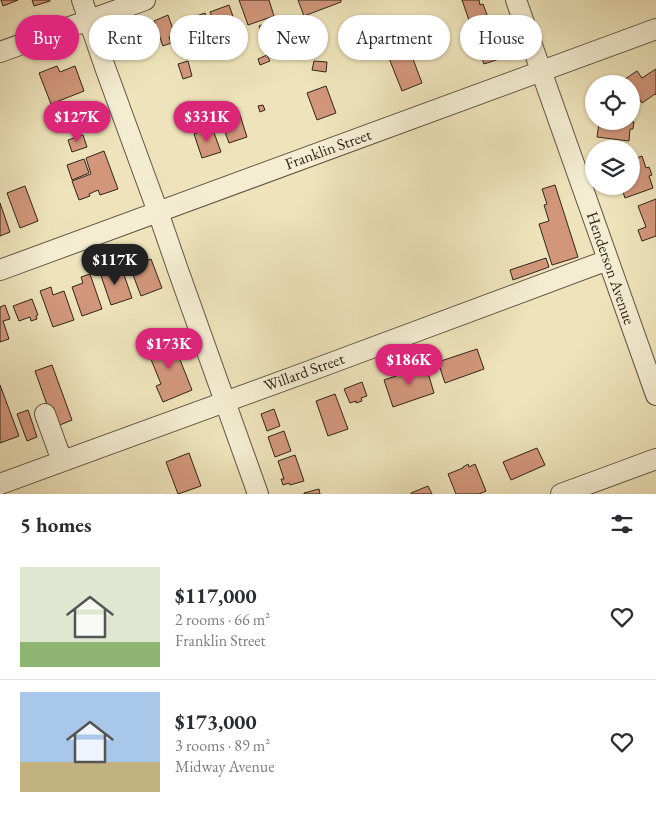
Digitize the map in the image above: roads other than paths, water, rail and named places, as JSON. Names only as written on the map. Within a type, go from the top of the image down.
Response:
[{"type":"street","points":[[82,0],[89,18]]},
{"type":"street","points":[[104,15],[145,0]]},
{"type":"street","name":"Henderson Avenue","points":[[516,0],[656,395]]},
{"type":"street","points":[[0,52],[89,20]]},
{"type":"street","name":"Franklin Street","points":[[0,270],[656,29]]},
{"type":"street","points":[[103,60],[258,494]]},
{"type":"street","name":"Willard Street","points":[[0,484],[608,260]]},
{"type":"street","points":[[44,414],[62,461]]},
{"type":"street","points":[[561,494],[656,458]]}]
